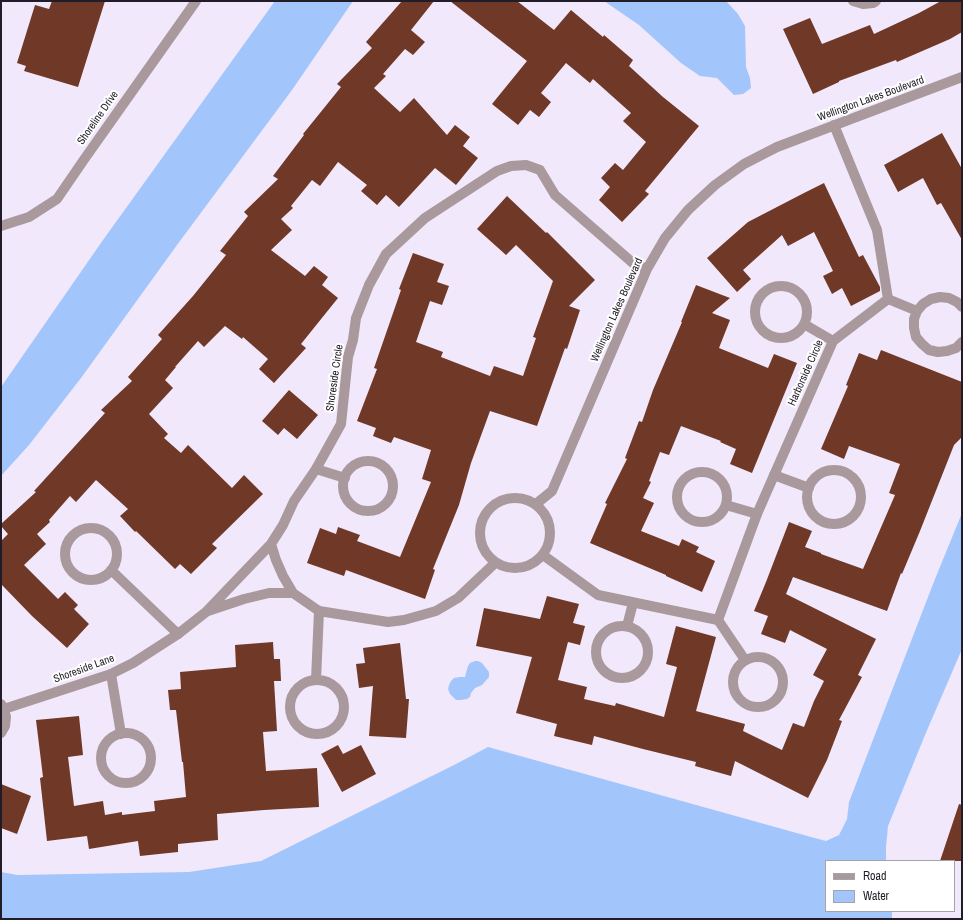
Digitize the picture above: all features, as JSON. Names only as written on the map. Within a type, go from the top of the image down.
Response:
[{"type":"street","name":"Shoreline Drive","points":[[1,226],[29,217],[57,199],[196,1]]},
{"type":"street","points":[[853,1],[863,4],[876,1]]},
{"type":"street","name":"Wellington Lakes Boulevard","points":[[536,504],[552,491],[647,269],[665,238],[688,210],[715,185],[744,164],[777,147],[962,77]]},
{"type":"street","points":[[834,125],[877,230],[888,299],[918,311]]},
{"type":"street","name":"Shoreside Circle","points":[[271,544],[283,525],[294,500],[316,469],[341,424],[348,357],[353,340],[356,318],[369,285],[386,254],[425,218],[497,171],[511,166],[526,165],[540,170],[556,195],[634,264],[647,269]]},
{"type":"street","points":[[784,286],[792,288],[799,293],[807,308],[807,316],[804,324],[799,331],[792,336],[783,338],[767,334],[756,320],[755,312],[757,303],[761,296],[768,290],[775,287],[784,286]]},
{"type":"street","points":[[962,308],[957,302],[949,298],[931,300],[923,304],[914,319],[916,337],[929,350],[938,352],[947,351],[956,348],[962,342]]},
{"type":"street","name":"Harborside Circle","points":[[718,620],[757,514],[833,341],[888,299]]},
{"type":"street","points":[[804,324],[833,341]]},
{"type":"street","points":[[363,462],[379,464],[386,469],[391,476],[393,484],[389,500],[376,510],[361,510],[348,501],[344,494],[343,486],[345,478],[355,465],[363,462]]},
{"type":"street","points":[[316,469],[345,478]]},
{"type":"street","points":[[836,470],[845,472],[852,477],[861,491],[859,508],[854,515],[846,521],[838,524],[820,520],[809,506],[807,497],[809,488],[813,480],[827,471],[836,470]]},
{"type":"street","points":[[695,473],[710,473],[718,477],[723,483],[726,490],[726,506],[722,513],[715,518],[707,522],[698,522],[690,519],[684,514],[679,506],[677,498],[678,490],[688,477],[695,473]]},
{"type":"street","points":[[774,475],[809,488]]},
{"type":"street","points":[[515,498],[526,499],[536,504],[544,512],[549,522],[551,533],[543,555],[536,562],[516,568],[505,567],[495,563],[487,555],[480,540],[479,534],[481,523],[486,513],[494,505],[503,500],[515,498]]},
{"type":"street","points":[[726,506],[757,514]]},
{"type":"street","points":[[87,528],[96,528],[104,532],[111,537],[116,545],[116,563],[111,570],[105,576],[89,580],[74,574],[68,568],[65,560],[67,544],[79,531],[87,528]]},
{"type":"street","points":[[271,544],[283,576],[293,593],[318,611],[388,622],[404,620],[436,611],[458,598],[495,563]]},
{"type":"street","name":"Shoreside Lane","points":[[1,733],[5,726],[6,717],[3,707],[111,674],[133,663],[178,634],[206,612],[271,544]]},
{"type":"street","points":[[543,555],[598,595],[718,620],[745,660]]},
{"type":"street","points":[[111,570],[178,634]]},
{"type":"street","name":"Shoreside Lane","points":[[206,612],[244,599],[269,593],[293,593]]},
{"type":"street","points":[[627,626],[633,603]]},
{"type":"street","points":[[316,680],[318,611]]},
{"type":"street","points":[[618,626],[627,626],[635,629],[642,635],[646,642],[648,651],[646,660],[636,674],[627,677],[610,675],[603,670],[599,663],[596,656],[596,647],[599,639],[607,630],[618,626]]},
{"type":"street","points":[[761,657],[769,659],[776,664],[781,671],[783,687],[775,701],[760,707],[744,703],[738,697],[734,690],[733,681],[739,666],[745,660],[761,657]]},
{"type":"street","points":[[111,674],[121,734]]},
{"type":"street","points":[[316,680],[332,684],[343,698],[344,706],[343,715],[339,722],[326,733],[317,734],[300,728],[294,721],[290,712],[290,703],[293,694],[306,682],[316,680]]},
{"type":"street","points":[[129,733],[137,735],[144,740],[149,747],[151,754],[151,762],[144,776],[129,784],[112,780],[106,774],[100,758],[102,750],[107,742],[113,736],[121,734],[129,733]]},
{"type":"water","points":[[275,1],[353,1],[292,90],[81,378],[29,445],[1,476],[1,387],[103,240]]},
{"type":"water","points":[[604,1],[726,1],[738,14],[745,26],[746,67],[750,78],[751,88],[743,94],[734,95],[717,78],[700,76],[681,63],[639,25]]},
{"type":"water","points":[[962,513],[962,649],[888,826],[886,860],[825,860],[825,912],[892,912],[892,919],[1,919],[1,872],[17,875],[189,872],[261,861],[488,747],[826,841],[839,835],[847,819],[849,802]]},
{"type":"water","points":[[475,661],[482,663],[489,672],[489,677],[482,685],[475,688],[470,697],[467,699],[456,700],[450,694],[448,689],[449,685],[454,678],[465,677],[468,666],[470,663]]},
{"type":"building","points":[[52,1],[105,1],[78,87],[24,71],[26,66],[17,63],[35,5],[49,9]]},
{"type":"building","points":[[402,1],[434,1],[411,30],[425,42],[413,55],[405,49],[383,74],[386,76],[374,88],[400,112],[414,98],[447,135],[455,125],[470,137],[463,146],[478,158],[456,185],[435,168],[399,207],[386,195],[377,205],[361,191],[367,185],[338,162],[320,186],[312,180],[291,206],[293,208],[281,219],[292,230],[271,250],[305,276],[314,266],[328,277],[322,285],[338,298],[301,344],[306,348],[274,383],[259,369],[268,359],[243,337],[242,339],[225,326],[204,347],[198,341],[175,367],[165,380],[173,388],[149,414],[168,434],[164,438],[181,453],[188,445],[232,488],[244,475],[263,494],[212,544],[217,548],[191,574],[180,564],[175,569],[136,531],[135,532],[120,516],[128,509],[96,480],[76,502],[70,496],[49,520],[50,522],[37,534],[46,544],[24,565],[58,599],[65,592],[78,605],[74,609],[89,624],[67,648],[32,616],[1,584],[1,541],[8,534],[1,524],[36,492],[34,491],[105,413],[101,410],[132,381],[128,377],[162,339],[158,335],[193,296],[226,255],[220,251],[248,216],[244,212],[278,179],[273,176],[304,135],[303,134],[341,87],[337,84],[372,48],[366,42]]},
{"type":"building","points":[[450,1],[517,1],[554,30],[571,10],[603,37],[604,35],[633,60],[629,66],[663,97],[699,126],[645,191],[649,194],[622,222],[599,200],[610,187],[601,178],[615,163],[623,170],[646,142],[623,121],[631,113],[593,79],[590,83],[566,63],[541,93],[551,102],[539,117],[530,110],[518,125],[492,104],[527,61]]},
{"type":"building","points":[[941,1],[962,1],[962,32],[950,39],[897,62],[896,60],[839,81],[813,94],[783,29],[810,18],[822,44],[870,25],[874,34]]},
{"type":"building","points":[[942,133],[962,169],[962,240],[941,203],[937,205],[923,178],[898,192],[884,165]]},
{"type":"building","points":[[824,183],[859,257],[863,255],[880,287],[880,291],[851,306],[842,288],[832,294],[823,276],[833,271],[814,232],[788,246],[782,235],[743,270],[751,279],[737,292],[707,258],[748,222]]},
{"type":"building","points":[[507,196],[546,233],[547,232],[595,280],[569,306],[580,310],[567,349],[565,348],[537,426],[490,411],[471,463],[459,505],[433,569],[435,570],[425,599],[346,570],[344,576],[307,563],[320,528],[336,534],[338,527],[360,535],[357,541],[400,557],[431,482],[422,479],[431,450],[394,437],[391,443],[373,436],[376,428],[357,421],[377,369],[374,368],[401,290],[399,289],[413,253],[444,264],[437,282],[449,286],[442,305],[430,301],[416,342],[443,352],[441,357],[490,376],[494,366],[523,376],[536,338],[533,337],[553,281],[516,245],[506,255],[477,229]]},
{"type":"building","points":[[696,285],[730,298],[712,313],[730,320],[719,348],[768,368],[774,354],[797,363],[752,473],[730,464],[736,449],[720,442],[721,441],[681,426],[669,455],[660,452],[649,481],[651,482],[643,498],[654,503],[641,531],[679,546],[682,539],[699,547],[696,552],[715,561],[702,592],[590,543],[607,504],[605,503],[627,459],[625,458],[639,421],[642,422],[653,390]]},
{"type":"building","points":[[881,350],[962,382],[962,437],[954,445],[920,531],[902,574],[901,573],[887,611],[793,577],[786,594],[876,639],[858,675],[862,677],[839,720],[842,721],[827,760],[808,798],[735,761],[731,776],[695,766],[696,762],[594,736],[592,745],[554,736],[557,724],[516,713],[532,657],[476,646],[484,608],[540,619],[547,596],[579,604],[573,623],[585,626],[580,645],[568,642],[558,680],[587,687],[584,699],[615,706],[616,703],[664,717],[677,667],[666,664],[676,626],[716,637],[696,711],[745,724],[743,731],[782,750],[793,723],[804,727],[824,681],[813,675],[827,649],[790,630],[785,643],[761,634],[768,616],[754,611],[789,522],[812,531],[805,547],[863,569],[895,495],[889,493],[900,464],[849,446],[844,459],[821,449],[848,386],[846,385],[859,353],[877,360]]},
{"type":"building","points":[[289,390],[318,415],[297,439],[284,428],[278,435],[262,421]]},
{"type":"building","points":[[273,642],[274,659],[280,659],[281,681],[274,681],[277,731],[263,732],[266,771],[317,768],[319,807],[217,814],[218,840],[178,844],[178,852],[140,856],[138,841],[89,849],[87,836],[47,841],[40,778],[43,777],[36,720],[79,716],[83,755],[68,757],[74,806],[103,801],[105,815],[122,812],[122,815],[155,811],[154,801],[186,797],[176,710],[170,710],[168,690],[181,689],[180,672],[236,667],[235,645]]},
{"type":"building","points":[[400,643],[406,699],[409,699],[406,738],[369,736],[373,686],[359,688],[356,664],[365,663],[363,648]]},
{"type":"building","points":[[338,745],[343,754],[361,745],[376,774],[342,792],[321,754]]},
{"type":"building","points":[[1,784],[31,796],[17,834],[1,828]]},
{"type":"building","points":[[959,804],[962,805],[962,861],[940,860]]}]
